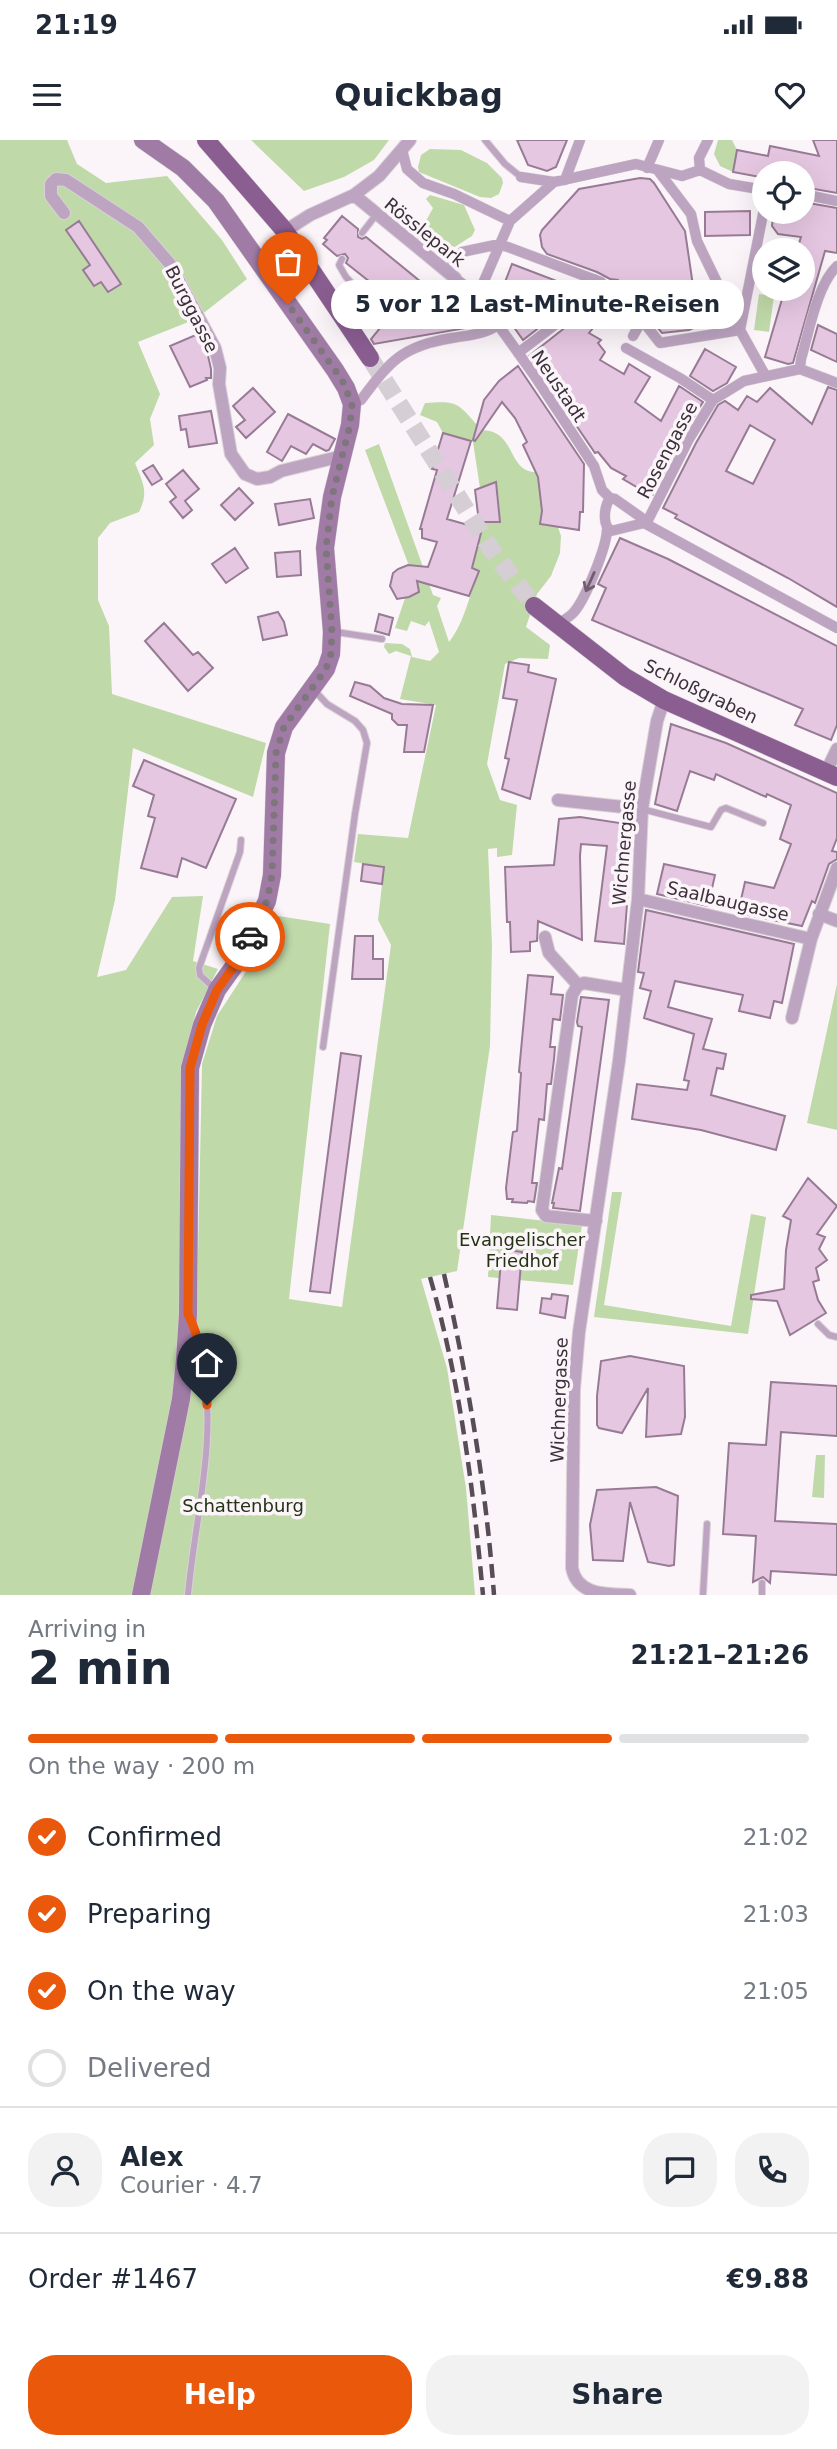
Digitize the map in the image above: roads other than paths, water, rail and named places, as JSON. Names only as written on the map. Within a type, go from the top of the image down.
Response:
[{"type":"main road","points":[[141,1595],[181,1399],[188,1314],[190,1068],[202,1025],[217,990],[237,962],[267,901],[272,875],[276,753],[284,727],[326,669],[331,654],[326,548],[332,497],[350,425],[352,404],[342,380],[216,201],[183,168],[144,140]]},
{"type":"main road","points":[[206,140],[285,231],[370,358]]},
{"type":"main road","name":"Schloßgraben","points":[[534,606],[625,677],[664,700],[831,774]]},
{"type":"street","points":[[476,294],[510,221],[560,181],[580,140]]},
{"type":"street","points":[[648,168],[659,140]]},
{"type":"street","points":[[700,170],[699,158],[708,140]]},
{"type":"street","name":"Rösslepark","points":[[285,231],[310,215],[354,195],[379,176],[406,145]]},
{"type":"street","points":[[406,145],[407,169],[423,183],[454,194],[510,221]]},
{"type":"street","points":[[522,177],[560,181],[636,164],[682,176],[700,170],[729,184],[752,188]]},
{"type":"street","points":[[659,172],[691,214],[697,241],[765,375]]},
{"type":"street","name":"Burggasse","points":[[64,213],[51,196],[51,184],[56,178],[66,180],[138,227],[170,264],[215,348],[231,454],[246,474],[257,479],[270,477],[281,471],[342,456]]},
{"type":"street","name":"Rösslepark","points":[[354,195],[476,294]]},
{"type":"street","points":[[815,196],[837,201]]},
{"type":"street","points":[[740,330],[761,224]]},
{"type":"street","points":[[463,253],[500,244],[597,280],[580,305],[518,353]]},
{"type":"street","points":[[837,265],[822,293],[800,369],[837,383]]},
{"type":"street","points":[[613,286],[620,291],[660,343],[740,330]]},
{"type":"street","name":"Neustadt","points":[[476,294],[594,466],[602,489],[610,498]]},
{"type":"street","points":[[633,336],[642,320]]},
{"type":"street","points":[[361,400],[380,374],[410,349],[436,341],[476,335],[498,324]]},
{"type":"street","points":[[626,348],[713,400]]},
{"type":"street","name":"Rosengasse","points":[[645,524],[689,439],[713,400],[744,381],[800,369]]},
{"type":"street","points":[[557,625],[574,612],[604,547],[610,498],[642,518],[645,524],[837,628]]},
{"type":"street","points":[[607,529],[611,531],[645,524]]},
{"type":"street","name":"Wichnergasse","points":[[630,1595],[599,1595],[583,1590],[574,1580],[574,1389],[579,1332],[619,1061],[638,898],[642,809],[655,733],[664,700]]},
{"type":"street","points":[[831,774],[837,749]]},
{"type":"street","points":[[558,800],[642,809]]},
{"type":"street","points":[[792,1018],[811,939],[837,868]]},
{"type":"street","name":"Saalbaugasse","points":[[638,898],[811,939]]},
{"type":"street","points":[[819,914],[837,921]]},
{"type":"street","points":[[545,937],[549,953],[578,985]]},
{"type":"street","points":[[596,1221],[546,1216],[542,1210],[572,995],[578,985],[584,983],[626,990]]},
{"type":"lane","points":[[485,140],[505,163],[522,177]]},
{"type":"lane","points":[[362,233],[376,215]]},
{"type":"lane","points":[[445,270],[463,253]]},
{"type":"lane","points":[[342,259],[339,265],[346,277],[383,317]]},
{"type":"lane","points":[[332,632],[382,639]]},
{"type":"lane","points":[[313,688],[327,704],[355,721],[363,730],[367,743],[323,1047]]},
{"type":"lane","points":[[642,809],[711,827],[726,808],[763,823]]},
{"type":"lane","points":[[217,990],[200,975],[199,968],[240,852],[241,841]]},
{"type":"lane","points":[[188,1314],[197,1331],[206,1381],[208,1429],[188,1595]]},
{"type":"lane","points":[[818,1324],[829,1335],[837,1337]]},
{"type":"lane","points":[[704,1595],[707,1524]]},
{"type":"lane","points":[[761,1595],[762,1583]]},
{"type":"tunnel","points":[[370,358],[491,549],[534,606]]},
{"type":"railway","points":[[444,1274],[475,1434],[494,1595]]},
{"type":"railway","points":[[430,1277],[450,1355],[464,1434],[483,1595]]},
{"type":"place","name":"5 vor 12 Last-Minute-Reisen","points":[[288,304]]},
{"type":"park label","name":"Evangelischer Friedhof","points":[[522,1249]]},
{"type":"park label","name":"Schattenburg","points":[[243,1505]]}]
